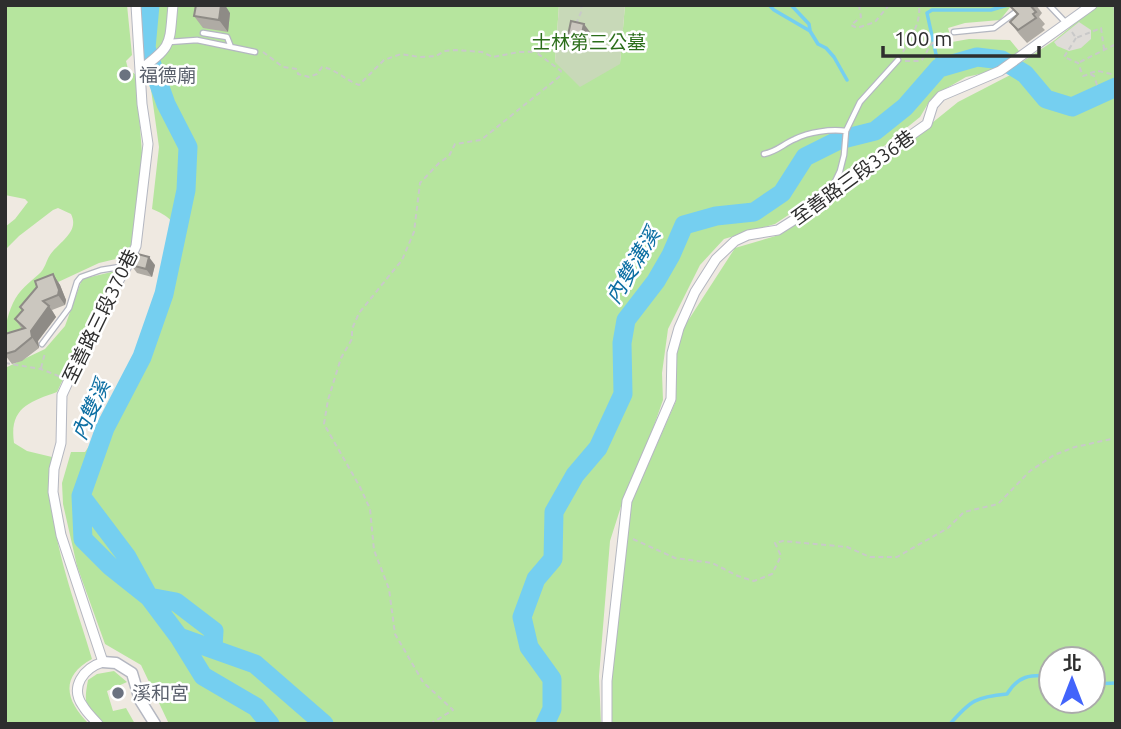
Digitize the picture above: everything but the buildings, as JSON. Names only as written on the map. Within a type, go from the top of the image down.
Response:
[{"type":"street","name":"至善路三段370巷","points":[[103,662],[61,535],[53,492],[54,469],[61,443],[62,395],[98,317],[136,246],[148,144],[136,5]]},
{"type":"street","points":[[140,70],[161,55],[169,42],[173,5]]},
{"type":"street","points":[[1068,24],[1092,5]]},
{"type":"street","name":"至善路三段336巷","points":[[607,724],[607,681],[627,501],[671,399],[672,353],[678,328],[695,292],[716,259],[735,241],[748,235],[778,230],[827,199],[860,171],[927,124],[933,105],[941,96],[1000,71],[1068,24]]},
{"type":"street","points":[[98,724],[82,706],[78,688],[85,670],[103,662],[116,663],[132,673],[140,700],[155,724]]},
{"type":"lane","points":[[954,32],[994,28],[1025,5]]},
{"type":"lane","points":[[1049,5],[1068,24]]},
{"type":"lane","points":[[203,33],[227,37],[231,47]]},
{"type":"lane","points":[[169,42],[197,40],[255,52]]},
{"type":"lane","points":[[827,199],[840,171],[846,131],[860,102],[898,60]]},
{"type":"lane","points":[[764,154],[779,150],[795,139],[826,131],[846,131]]},
{"type":"lane","points":[[42,344],[69,308],[81,277],[101,270],[127,266]]},
{"type":"path","points":[[573,26],[578,22],[582,5]]},
{"type":"path","points":[[859,5],[861,17],[851,25],[856,28],[875,22],[890,5]]},
{"type":"path","points":[[919,5],[916,29],[898,60],[921,61],[933,41],[954,32]]},
{"type":"path","points":[[1114,5],[1116,33]]},
{"type":"path","points":[[1068,24],[1076,38]]},
{"type":"path","points":[[1104,49],[1101,28],[1076,38],[1065,57],[1078,63],[1083,76],[1098,71],[1116,75]]},
{"type":"path","points":[[255,52],[261,51],[283,67],[297,69],[298,74],[309,77],[317,74],[322,67],[330,68],[348,81],[359,85],[384,60],[401,54],[428,56],[456,50],[482,52],[493,57],[519,52],[572,49],[570,39]]},
{"type":"path","points":[[1078,63],[1116,44]]},
{"type":"path","points":[[430,724],[453,710],[423,682],[395,634],[389,589],[374,550],[370,509],[324,424],[328,400],[341,358],[352,339],[352,329],[359,313],[402,260],[414,232],[420,183],[449,156],[455,144],[481,140],[559,77],[561,71],[537,53]]},
{"type":"path","points":[[1090,74],[1094,76],[1098,88]]},
{"type":"path","points":[[41,369],[45,351],[42,344]]},
{"type":"path","points":[[5,363],[41,369],[68,380]]},
{"type":"path","points":[[622,535],[676,558],[712,563],[754,581],[772,574],[781,556],[775,543],[783,541],[847,547],[870,557],[897,557],[948,528],[964,512],[998,504],[1030,471],[1054,456],[1075,447],[1116,438]]},
{"type":"green space","points":[[5,5],[127,5],[132,55],[126,61],[128,69],[136,75],[142,153],[135,231],[128,256],[99,263],[41,290],[27,334],[5,345],[7,319],[15,298],[43,270],[50,255],[71,231],[73,220],[71,214],[58,208],[53,210],[5,250],[5,227],[28,202],[5,195]]},
{"type":"green space","points":[[146,5],[559,5],[555,62],[620,63],[625,5],[1012,5],[1000,20],[965,23],[948,28],[952,42],[969,39],[1010,40],[1019,51],[1015,57],[994,71],[966,77],[947,88],[929,102],[920,117],[848,175],[775,224],[724,239],[700,265],[668,329],[662,373],[663,400],[624,497],[610,541],[599,676],[601,724],[169,724],[141,665],[105,644],[77,566],[63,504],[62,483],[71,452],[85,452],[115,408],[177,242],[176,230],[171,221],[152,209],[159,147],[145,46]]},
{"type":"green space","name":"士林第三公墓","points":[[559,5],[625,5],[620,64],[580,87],[555,62]]},
{"type":"green space","points":[[1097,5],[1116,5],[1116,724],[611,724],[610,681],[632,501],[676,401],[676,355],[682,330],[735,248],[779,235],[854,186],[958,102],[1022,69],[1016,66],[1055,40]]},
{"type":"green space","points":[[120,270],[91,319],[57,392],[23,408],[18,414],[13,431],[14,443],[27,451],[52,457],[52,509],[56,534],[92,659],[81,666],[70,681],[71,698],[89,724],[5,724],[5,368],[45,349],[65,326],[82,279]]},
{"type":"green space","points":[[114,671],[127,682],[107,691],[113,711],[126,708],[135,724],[104,724],[87,705],[88,680],[97,674]]},
{"type":"shaded area","points":[[1079,22],[1091,30],[1091,39],[1081,48],[1069,51],[1057,46],[1054,42]]},
{"type":"waterway","name":"內雙溪","points":[[150,5],[146,48],[166,104],[188,147],[186,190],[164,294],[142,357],[105,428],[81,496],[83,539],[110,566],[149,597],[179,637],[255,664],[324,724]]},
{"type":"waterway","points":[[769,5],[810,31],[818,44],[834,57],[847,80]]},
{"type":"waterway","points":[[791,5],[809,24],[810,30]]},
{"type":"waterway","points":[[939,68],[927,13],[932,10],[991,10],[1008,5]]},
{"type":"waterway","name":"內雙溝溪","points":[[545,724],[552,709],[552,679],[529,647],[522,617],[536,579],[553,559],[554,512],[575,475],[598,448],[623,394],[622,343],[626,320],[656,281],[684,225],[716,216],[754,212],[782,193],[805,157],[839,140],[875,131],[905,107],[939,68],[977,57],[1002,60],[1025,74],[1046,99],[1072,107],[1116,87]]},
{"type":"waterway","name":"內雙溝溪","points":[[839,140],[840,135]]},
{"type":"waterway","points":[[81,496],[127,557],[149,597],[176,602],[214,631],[213,648]]},
{"type":"waterway","points":[[179,637],[203,676],[256,707],[270,724]]},
{"type":"waterway","points":[[950,724],[975,701],[1007,694],[1020,680],[1037,675]]},
{"type":"waterway","points":[[1107,683],[1116,683]]},
{"type":"place","name":"福德廟","points":[[125,75]]},
{"type":"place","name":"溪和宮","points":[[118,693]]}]
